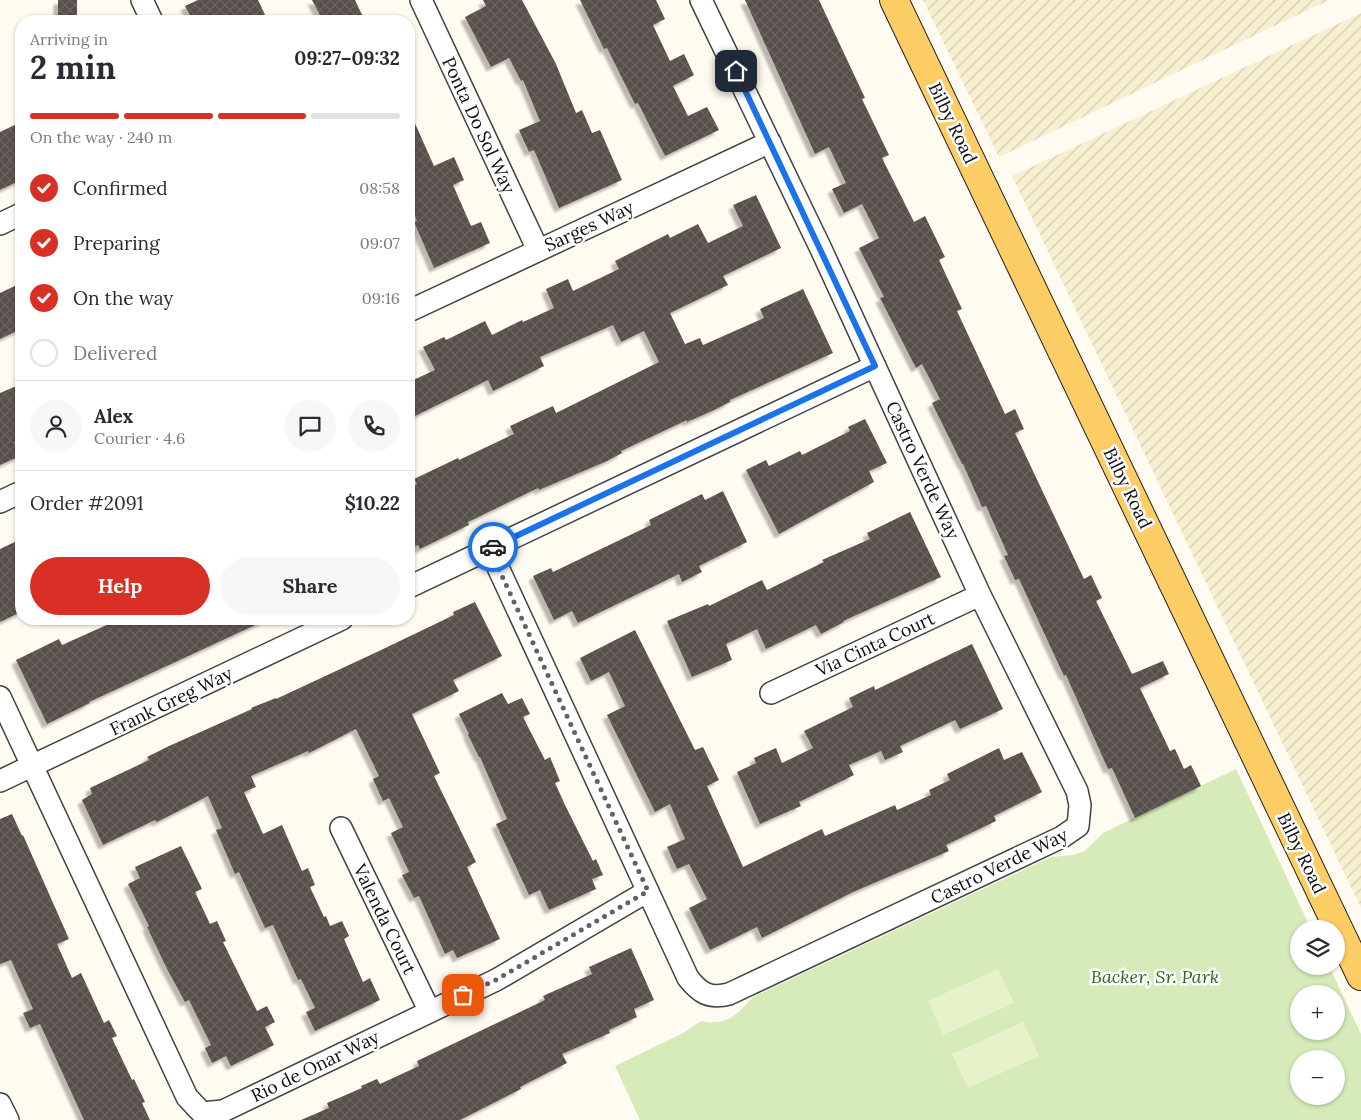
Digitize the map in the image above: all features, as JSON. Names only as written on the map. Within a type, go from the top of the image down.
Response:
[{"type":"main road","name":"Bilby Road","points":[[894,0],[1361,976]]},
{"type":"street","points":[[142,0],[149,15]]},
{"type":"street","name":"Ponta Do Sol Way","points":[[421,0],[538,250]]},
{"type":"street","name":"Castro Verde Way","points":[[489,548],[688,978],[697,989],[716,997],[729,994],[1062,837],[1078,826],[1080,805],[1077,791],[980,595],[875,366],[702,0]]},
{"type":"street","name":"Sarges Way","points":[[415,308],[770,142]]},
{"type":"street","points":[[0,224],[15,217]]},
{"type":"street","points":[[415,584],[875,366]]},
{"type":"street","points":[[0,502],[15,495]]},
{"type":"street","name":"Via Cinta Court","points":[[771,693],[980,595]]},
{"type":"street","name":"Frank Greg Way","points":[[0,781],[329,625]]},
{"type":"street","name":"Rio de Onar Way","points":[[0,697],[34,766],[187,1097],[202,1113],[223,1111],[429,1010],[496,980],[648,891]]},
{"type":"street","name":"Valenda Court","points":[[340,828],[429,1010]]},
{"type":"street","points":[[0,1104],[8,1120]]},
{"type":"shaded area","points":[[923,0],[1329,0],[999,157]]},
{"type":"shaded area","points":[[1361,13],[1361,908],[1012,176]]},
{"type":"green space","name":"Backer, Sr. Park","points":[[1236,769],[1307,920],[1290,920],[1290,975],[1333,975],[1338,985],[1290,985],[1290,1040],[1345,1040],[1345,1000],[1361,1034],[1361,1120],[640,1120],[615,1066],[683,1033],[701,1021],[718,1022],[731,1018],[753,997],[1051,857],[1073,855],[1085,851],[1103,833]]},
{"type":"green space","points":[[998,969],[1014,1003],[943,1035],[928,1001]]},
{"type":"green space","points":[[1023,1022],[1039,1056],[968,1088],[952,1054]]},
{"type":"building","points":[[58,0],[77,0],[77,15],[58,15]]},
{"type":"building","points":[[198,0],[258,0],[265,15],[190,15],[185,6]]},
{"type":"building","points":[[312,0],[355,0],[362,15],[320,15]]},
{"type":"building","points":[[483,0],[522,0],[556,64],[576,113],[582,110],[592,133],[600,130],[622,180],[559,208],[534,150],[529,152],[519,130],[540,121],[523,80],[521,81],[509,58],[491,67],[465,17],[486,6]]},
{"type":"building","points":[[580,0],[656,0],[665,19],[653,25],[670,61],[684,54],[694,75],[673,86],[688,116],[707,107],[719,130],[665,156],[638,103],[635,104],[607,48],[604,49]]},
{"type":"building","points":[[745,0],[819,0],[865,98],[862,99],[889,155],[882,158],[914,222],[925,216],[945,257],[939,260],[962,309],[957,311],[1005,414],[1015,409],[1024,429],[1015,433],[1084,579],[1091,575],[1102,598],[1096,601],[1132,674],[1163,661],[1169,674],[1140,688],[1170,751],[1175,749],[1184,769],[1191,765],[1201,786],[1135,818],[1112,768],[1108,769],[1066,675],[1064,676],[1019,579],[1015,580],[1004,556],[1008,555],[986,506],[982,507],[963,464],[932,403],[940,399],[922,364],[916,368],[880,298],[884,297],[859,248],[879,238],[862,204],[844,213],[832,189],[846,183],[829,147],[815,154]]},
{"type":"building","points":[[415,123],[434,166],[454,157],[464,180],[453,185],[471,226],[481,222],[490,243],[434,268],[415,224],[417,221],[415,216]]},
{"type":"building","points":[[15,125],[15,183],[0,190],[0,132]]},
{"type":"building","points":[[756,195],[781,248],[723,276],[728,285],[670,313],[685,344],[700,338],[703,345],[764,318],[760,309],[803,289],[833,353],[730,400],[730,402],[710,412],[687,422],[687,420],[621,451],[622,453],[607,461],[539,490],[538,488],[468,522],[469,525],[420,549],[418,545],[415,547],[415,485],[417,484],[415,479],[514,434],[510,426],[553,406],[556,413],[659,362],[644,331],[621,342],[613,325],[540,357],[544,366],[493,391],[488,380],[415,416],[415,379],[435,370],[423,347],[444,337],[446,340],[485,321],[492,335],[522,320],[523,322],[554,308],[546,289],[568,279],[573,291],[619,269],[615,261],[668,234],[670,238],[698,224],[708,243],[743,226],[733,205]]},
{"type":"building","points":[[15,286],[15,332],[0,339],[0,293]]},
{"type":"building","points":[[15,387],[15,458],[0,465],[0,393]]},
{"type":"building","points":[[865,419],[887,463],[869,471],[874,482],[779,534],[746,470],[766,460],[769,466],[800,451],[802,455],[850,431],[848,427]]},
{"type":"building","points":[[723,491],[747,542],[699,566],[702,572],[682,582],[679,574],[578,623],[572,611],[554,620],[533,576],[551,568],[553,572],[651,525],[649,520],[702,494],[705,500]]},
{"type":"building","points":[[910,512],[941,577],[843,621],[821,634],[816,625],[766,649],[757,629],[726,644],[732,660],[692,677],[667,621],[708,604],[709,606],[762,580],[767,590],[824,562],[822,560],[870,539],[867,533]]},
{"type":"building","points":[[15,542],[15,615],[0,622],[0,549]]},
{"type":"building","points":[[475,602],[502,656],[453,680],[459,691],[412,714],[440,773],[434,776],[476,862],[467,867],[500,939],[457,958],[453,950],[445,954],[419,896],[414,898],[402,875],[409,872],[391,833],[403,827],[389,798],[383,801],[373,779],[379,776],[356,729],[309,753],[308,751],[251,776],[256,787],[244,792],[263,834],[282,825],[302,871],[308,868],[315,885],[310,887],[324,917],[326,916],[330,926],[342,921],[349,936],[344,939],[363,982],[370,978],[380,1000],[315,1031],[306,1012],[315,1008],[301,979],[298,980],[273,925],[265,928],[239,872],[235,874],[216,830],[222,828],[208,796],[157,822],[155,820],[103,845],[82,800],[92,794],[90,788],[149,760],[147,757],[379,651],[454,615],[453,612]]},
{"type":"building","points":[[107,625],[255,625],[89,702],[47,724],[16,660],[59,639],[62,645]]},
{"type":"building","points":[[635,630],[695,750],[703,747],[719,780],[707,786],[743,867],[822,829],[825,836],[895,805],[897,810],[931,795],[929,790],[950,780],[947,774],[999,748],[1004,760],[1022,752],[1042,792],[994,816],[996,821],[946,845],[949,851],[853,892],[762,938],[757,927],[710,950],[689,908],[707,899],[689,864],[677,869],[667,847],[685,839],[670,804],[655,812],[607,715],[625,706],[609,672],[591,681],[580,658]]},
{"type":"building","points":[[972,644],[1003,709],[960,729],[955,720],[900,746],[903,752],[885,760],[881,751],[849,765],[854,775],[799,802],[801,806],[760,824],[737,772],[756,763],[754,758],[776,748],[782,763],[813,748],[804,731],[853,707],[849,698],[874,686],[875,690]]},
{"type":"building","points":[[502,693],[508,704],[522,698],[530,714],[523,717],[545,760],[550,757],[560,781],[555,783],[593,861],[596,859],[603,875],[592,879],[596,889],[549,910],[540,890],[529,895],[496,824],[507,819],[459,714]]},
{"type":"building","points":[[12,814],[69,939],[57,944],[72,978],[81,973],[104,1023],[109,1020],[117,1036],[112,1038],[145,1102],[142,1103],[150,1120],[84,1120],[40,1024],[30,1028],[23,1013],[33,1009],[11,960],[0,964],[0,819]]},
{"type":"building","points":[[181,846],[202,889],[195,892],[210,924],[217,921],[226,941],[223,942],[257,1011],[267,1006],[275,1022],[265,1027],[274,1045],[231,1066],[226,1056],[212,1063],[205,1048],[211,1045],[189,1000],[185,1002],[167,969],[147,927],[149,926],[128,884],[140,878],[135,867]]},
{"type":"building","points":[[631,948],[654,1000],[634,1009],[637,1017],[609,1030],[610,1033],[562,1054],[567,1063],[520,1087],[521,1089],[460,1120],[301,1120],[329,1108],[327,1103],[362,1088],[361,1086],[377,1079],[380,1084],[419,1066],[417,1061],[545,1000],[543,996],[592,974],[589,967]]},
{"type":"way so far","points":[[463,995],[496,980],[648,891],[489,548],[493,547]]},
{"type":"route","points":[[493,547],[875,366],[736,71]]}]
